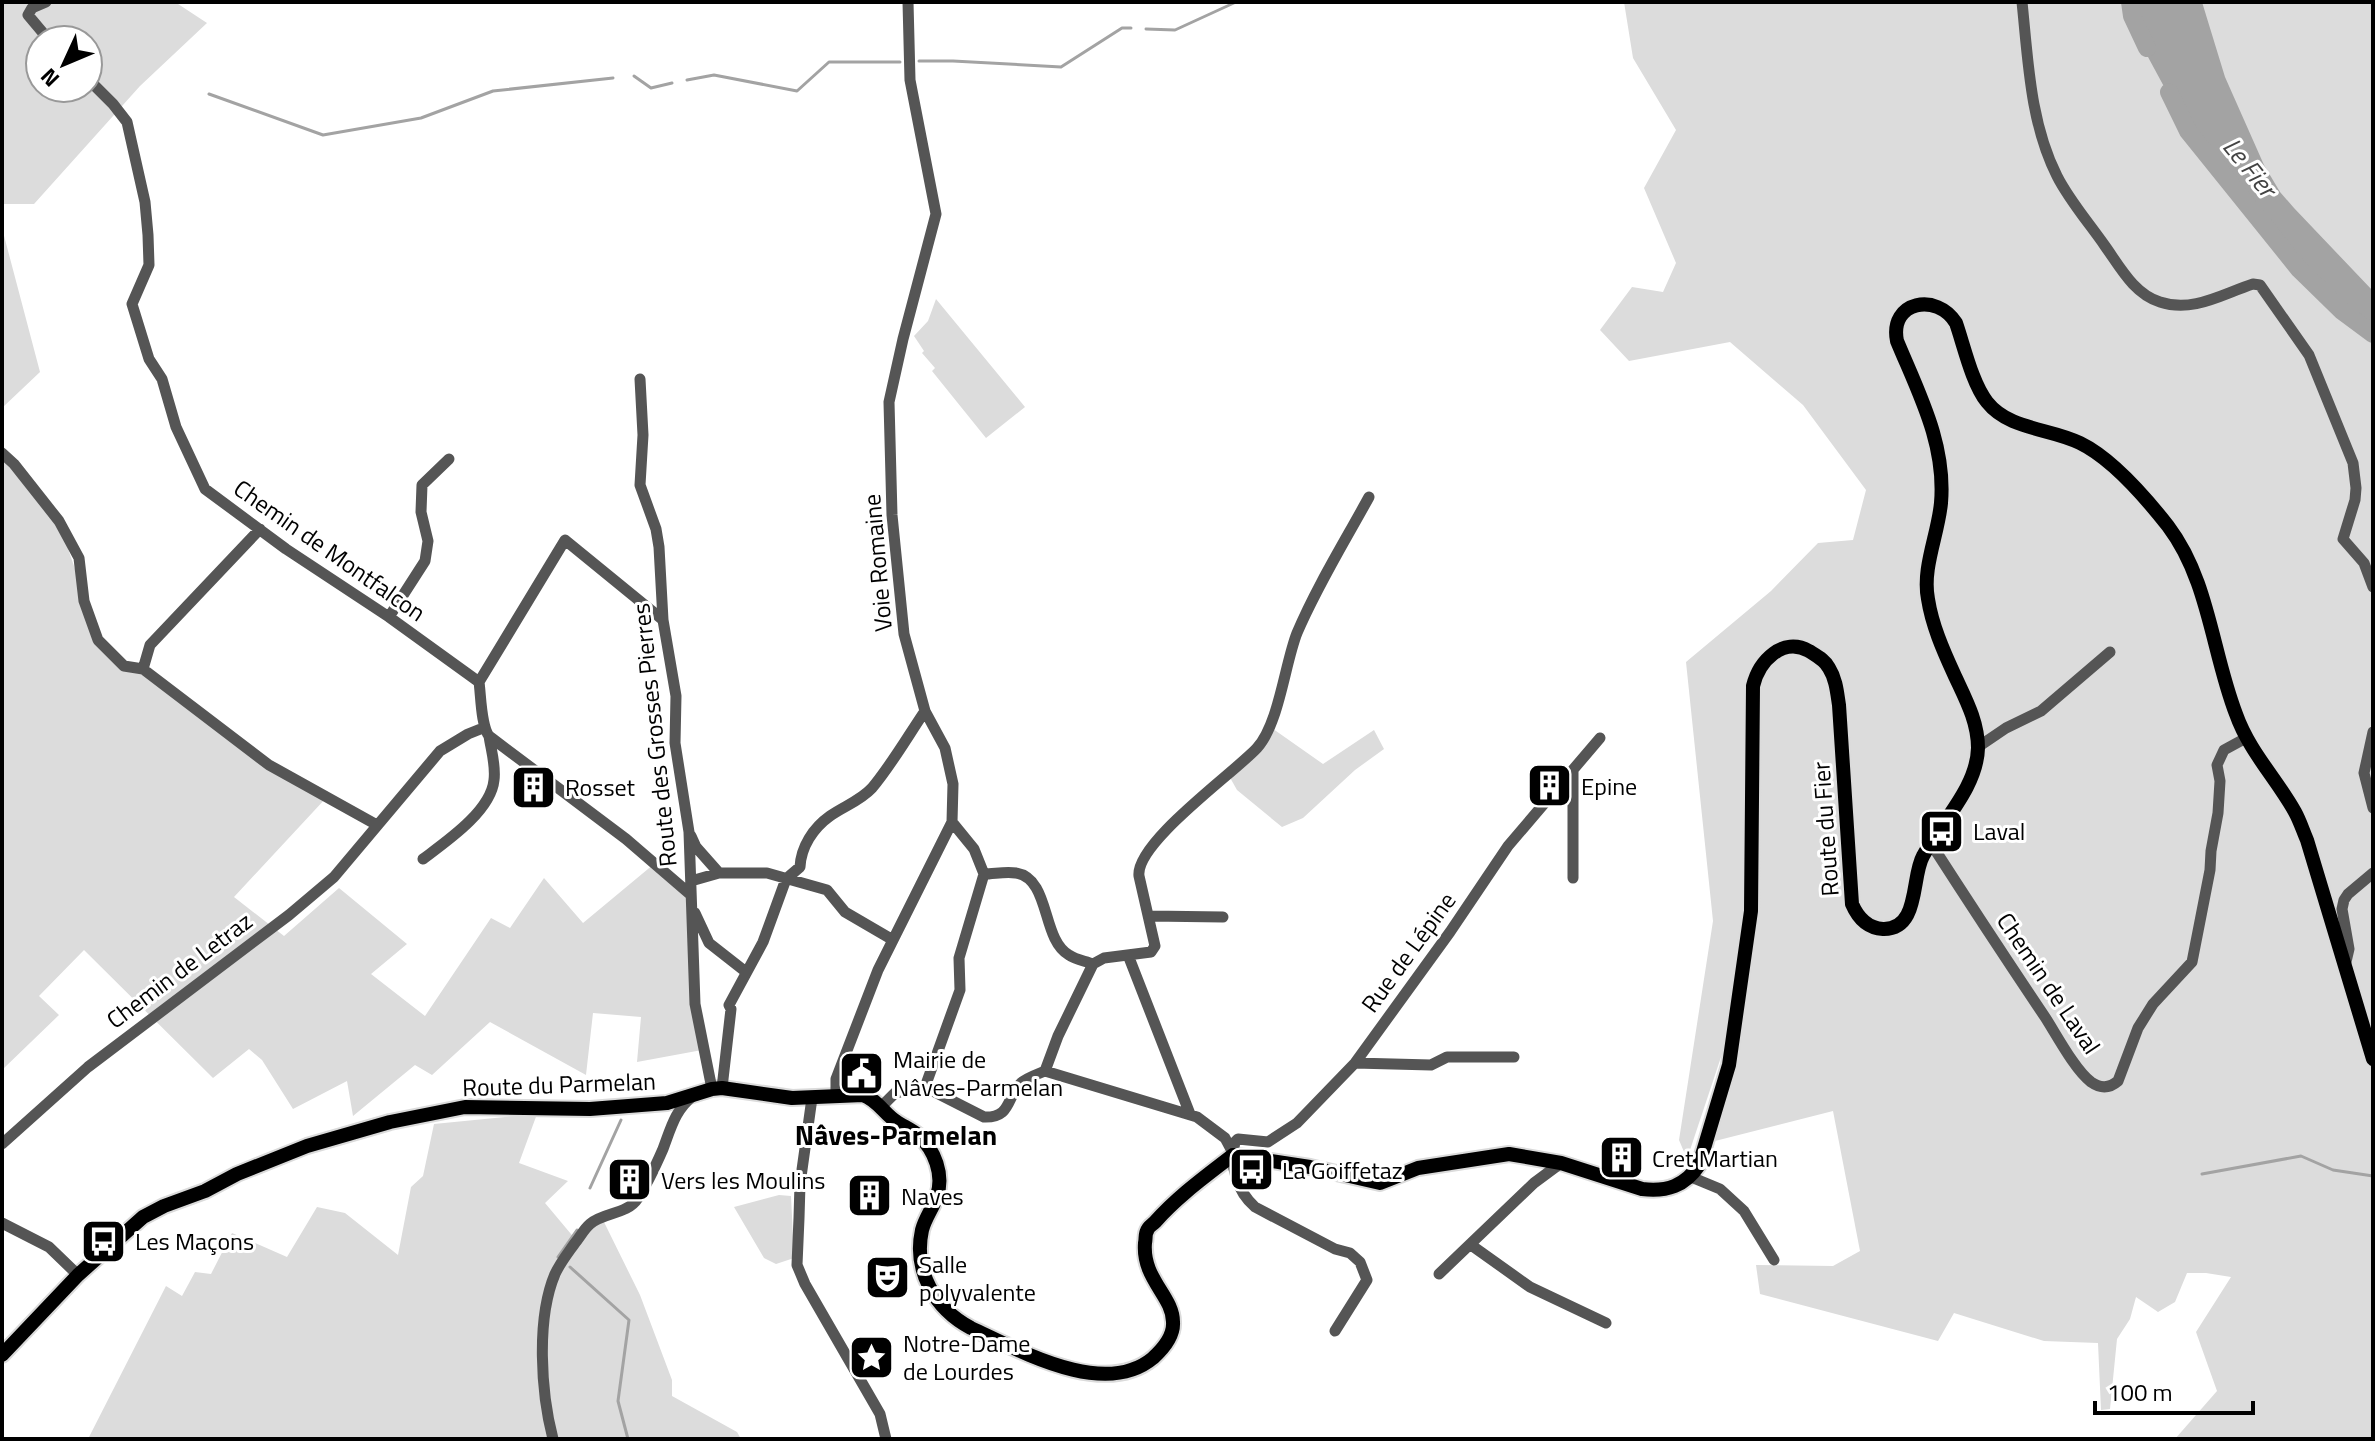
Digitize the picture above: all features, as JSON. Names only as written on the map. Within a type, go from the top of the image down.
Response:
[{"type":"main road","name":"Route du Fier","points":[[1691,1177],[1699,1165],[1729,1065],[1751,911],[1753,686],[1765,659],[1790,646],[1802,647],[1824,660],[1836,683],[1852,904],[1864,923],[1887,929],[1896,926],[1909,913],[1919,862],[1966,787],[1977,759],[1973,714],[1933,623],[1926,591],[1941,503],[1941,480],[1934,429],[1895,330],[1904,312],[1914,305],[1930,304],[1951,314],[1977,383],[1986,401],[1998,413],[2013,421],[2065,437],[2099,454],[2167,525],[2182,548],[2196,578],[2235,713],[2246,738],[2295,813],[2307,840],[2373,1059]]},
{"type":"main road","name":"Route du Parmelan","points":[[2,1355],[78,1275],[143,1217],[237,1174],[331,1138],[465,1107],[590,1109],[667,1103],[717,1088],[792,1098],[836,1095]]},
{"type":"main road","points":[[836,1095],[871,1098],[888,1116],[918,1135],[936,1161],[940,1185],[926,1217],[919,1251],[924,1275],[937,1300],[971,1328],[1058,1366],[1111,1375],[1147,1363],[1160,1352],[1170,1337],[1174,1321],[1148,1269],[1146,1231],[1170,1205],[1233,1155],[1310,1167],[1380,1183],[1418,1168],[1509,1154],[1561,1163],[1657,1191],[1676,1187],[1691,1177]]},
{"type":"street","points":[[36,24],[28,15],[32,8],[46,2]]},
{"type":"street","name":"Voie Romaine","points":[[836,1095],[836,1079],[878,970],[952,822],[953,784],[945,748],[925,711],[904,634],[891,501],[889,402],[936,214],[910,80],[908,2]]},
{"type":"street","points":[[2022,2],[2030,79],[2049,158],[2058,179],[2135,288],[2159,302],[2192,306],[2253,284],[2260,285],[2309,355],[2353,463],[2356,488],[2343,539],[2364,563],[2373,587]]},
{"type":"street","name":"Chemin de Montfalcon","points":[[104,95],[127,122],[145,202],[149,265],[132,304],[149,359],[162,379],[176,427],[205,489],[286,549],[389,617],[479,682]]},
{"type":"street","name":"Route des Grosses Pierres","points":[[640,379],[643,435],[640,485],[656,529],[663,620],[676,696],[675,743],[689,832],[695,1004],[717,1088]]},
{"type":"street","points":[[2,453],[59,521],[79,558],[84,601],[98,640],[124,666],[143,669],[269,765],[377,825]]},
{"type":"street","points":[[389,617],[425,561],[428,541],[421,512],[422,485],[449,459]]},
{"type":"street","points":[[881,1107],[895,1093],[925,1087],[984,1117],[991,1118],[1004,1111],[1021,1083],[1045,1071],[1058,1036],[1093,964],[1099,959],[1151,952],[1155,946],[1139,864],[1172,824],[1260,746],[1283,687],[1297,633],[1369,497]]},
{"type":"street","points":[[143,669],[150,645],[260,529]]},
{"type":"street","points":[[423,859],[466,826],[494,783],[479,682],[565,540],[663,620]]},
{"type":"street","points":[[1978,747],[2006,728],[2041,711],[2110,652]]},
{"type":"street","points":[[717,1088],[731,1009],[729,1005],[771,924],[786,879],[800,867],[801,851],[819,825],[860,799],[871,788],[925,711]]},
{"type":"street","points":[[486,732],[626,839],[692,901],[709,943],[746,972]]},
{"type":"street","name":"Chemin de Letraz","points":[[2,1144],[88,1067],[323,887],[440,751],[468,734],[486,732]]},
{"type":"street","points":[[2373,732],[2364,773],[2373,808]]},
{"type":"street","name":"Rue de Lépine","points":[[1233,1155],[1233,1146],[1238,1139],[1268,1142],[1297,1123],[1355,1063],[1508,846],[1600,738]]},
{"type":"street","name":"Chemin de Laval","points":[[1930,842],[2070,1054],[2093,1084],[2106,1088],[2118,1081],[2138,1028],[2153,1004],[2192,962],[2218,813],[2220,781],[2217,765],[2224,750],[2246,738]]},
{"type":"street","points":[[1573,770],[1573,878]]},
{"type":"street","points":[[925,1087],[960,990],[959,958],[984,874],[974,849],[952,822]]},
{"type":"street","points":[[689,832],[696,847],[719,873]]},
{"type":"street","points":[[691,881],[719,873],[767,873],[827,890],[845,912],[893,940]]},
{"type":"street","points":[[984,874],[1017,873],[1030,881],[1040,895],[1057,942],[1070,956],[1093,964]]},
{"type":"street","points":[[2345,967],[2349,949],[2342,909],[2344,900],[2373,873]]},
{"type":"street","points":[[1150,916],[1223,917]]},
{"type":"street","points":[[1128,955],[1190,1114]]},
{"type":"street","points":[[1355,1063],[1431,1065],[1447,1057],[1514,1057]]},
{"type":"street","points":[[1045,1071],[1190,1114],[1225,1138],[1233,1155],[1238,1186],[1244,1197],[1255,1207],[1335,1249],[1350,1253],[1360,1262],[1367,1280],[1335,1331]]},
{"type":"street","points":[[553,1439],[544,1388],[544,1353],[546,1306],[555,1276],[588,1225],[635,1203],[658,1159],[677,1112],[697,1094]]},
{"type":"street","points":[[812,1098],[800,1184],[797,1265],[880,1414],[886,1439]]},
{"type":"street","points":[[1439,1274],[1534,1183],[1561,1163]]},
{"type":"street","points":[[1691,1177],[1720,1189],[1744,1211],[1774,1260]]},
{"type":"street","points":[[2,1223],[49,1247],[78,1275]]},
{"type":"street","points":[[1471,1245],[1530,1287],[1606,1323]]},
{"type":"shaded area","points":[[2,2],[175,2],[207,23],[140,86],[34,204],[2,204]]},
{"type":"shaded area","points":[[1624,2],[2373,2],[2373,1439],[2175,1439],[2217,1391],[2196,1332],[2231,1277],[2187,1273],[2175,1302],[2158,1312],[2136,1297],[2130,1319],[2117,1339],[2110,1409],[2101,1410],[2098,1343],[2044,1341],[1954,1313],[1938,1341],[1760,1294],[1756,1265],[1833,1266],[1860,1251],[1833,1111],[1715,1141],[1737,1044],[1725,1045],[1687,1159],[1679,1140],[1713,921],[1686,662],[1771,591],[1818,543],[1853,540],[1866,490],[1803,405],[1730,342],[1629,361],[1600,330],[1632,287],[1663,292],[1676,263],[1644,188],[1676,130],[1633,58]]},
{"type":"shaded area","points":[[2,228],[40,372],[2,408]]},
{"type":"shaded area","points":[[936,299],[1025,407],[986,438],[932,371],[935,368],[922,353],[924,351],[914,336],[928,321]]},
{"type":"shaded area","points":[[2,457],[56,514],[101,644],[326,798],[234,897],[284,936],[339,888],[407,944],[371,974],[425,1016],[491,918],[510,928],[544,878],[583,923],[654,864],[688,900],[702,1050],[637,1062],[641,1017],[593,1013],[586,1075],[490,1022],[432,1075],[415,1065],[353,1116],[347,1081],[293,1109],[262,1060],[249,1049],[213,1078],[84,950],[39,996],[59,1015],[2,1070]]},
{"type":"shaded area","points":[[1269,726],[1323,764],[1374,730],[1384,749],[1355,770],[1303,818],[1282,827],[1237,790],[1228,774]]},
{"type":"shaded area","points":[[537,1114],[519,1163],[568,1181],[545,1203],[576,1240],[602,1218],[640,1295],[672,1380],[672,1396],[737,1432],[741,1439],[88,1439],[166,1286],[182,1296],[195,1272],[211,1274],[232,1233],[287,1257],[317,1207],[345,1213],[398,1255],[411,1187],[423,1176],[434,1124]]},
{"type":"shaded area","points":[[779,1195],[791,1196],[794,1258],[776,1264],[764,1258],[734,1207]]},
{"type":"water","points":[[2130,2],[2202,2],[2225,77],[2264,165],[2280,192],[2373,291],[2373,334],[2300,268],[2256,208],[2188,131],[2148,57]]},
{"type":"waterway","points":[[1146,29],[1175,30],[1236,2]]},
{"type":"waterway","name":"Le Fier","points":[[2130,2],[2132,16],[2147,48]]},
{"type":"waterway","points":[[919,61],[1061,67],[1122,28],[1131,28]]},
{"type":"waterway","points":[[687,80],[714,75],[797,91],[829,62],[900,62]]},
{"type":"waterway","points":[[634,76],[651,88],[672,83]]},
{"type":"waterway","points":[[209,94],[323,135],[421,118],[493,91],[613,78]]},
{"type":"waterway","name":"Le Fier","points":[[2169,92],[2188,131],[2299,269],[2342,311],[2373,334]]},
{"type":"waterway","points":[[590,1188],[621,1120]]},
{"type":"waterway","points":[[2202,1174],[2301,1156],[2333,1170],[2373,1176]]},
{"type":"waterway","points":[[558,1257],[577,1230]]},
{"type":"waterway","points":[[570,1267],[629,1320],[618,1401],[628,1439]]},
{"type":"place","name":"Epine","points":[[1550,786]]},
{"type":"place","name":"Rosset","points":[[534,787]]},
{"type":"place","name":"Laval","points":[[1942,831]]},
{"type":"place","name":"Mairie de Nâves-Parmelan","points":[[862,1073]]},
{"type":"place","name":"Cret Martian","points":[[1621,1158]]},
{"type":"place","name":"La Goiffetaz","points":[[1251,1170]]},
{"type":"place","name":"Vers les Moulins","points":[[630,1180]]},
{"type":"place","name":"Naves","points":[[870,1196]]},
{"type":"place","name":"Les Maçons","points":[[104,1241]]},
{"type":"place","name":"Salle polyvalente","points":[[888,1278]]},
{"type":"place","name":"Notre-Dame de Lourdes","points":[[872,1357]]},
{"type":"district","name":"Nâves-Parmelan","points":[[896,1134]]}]
